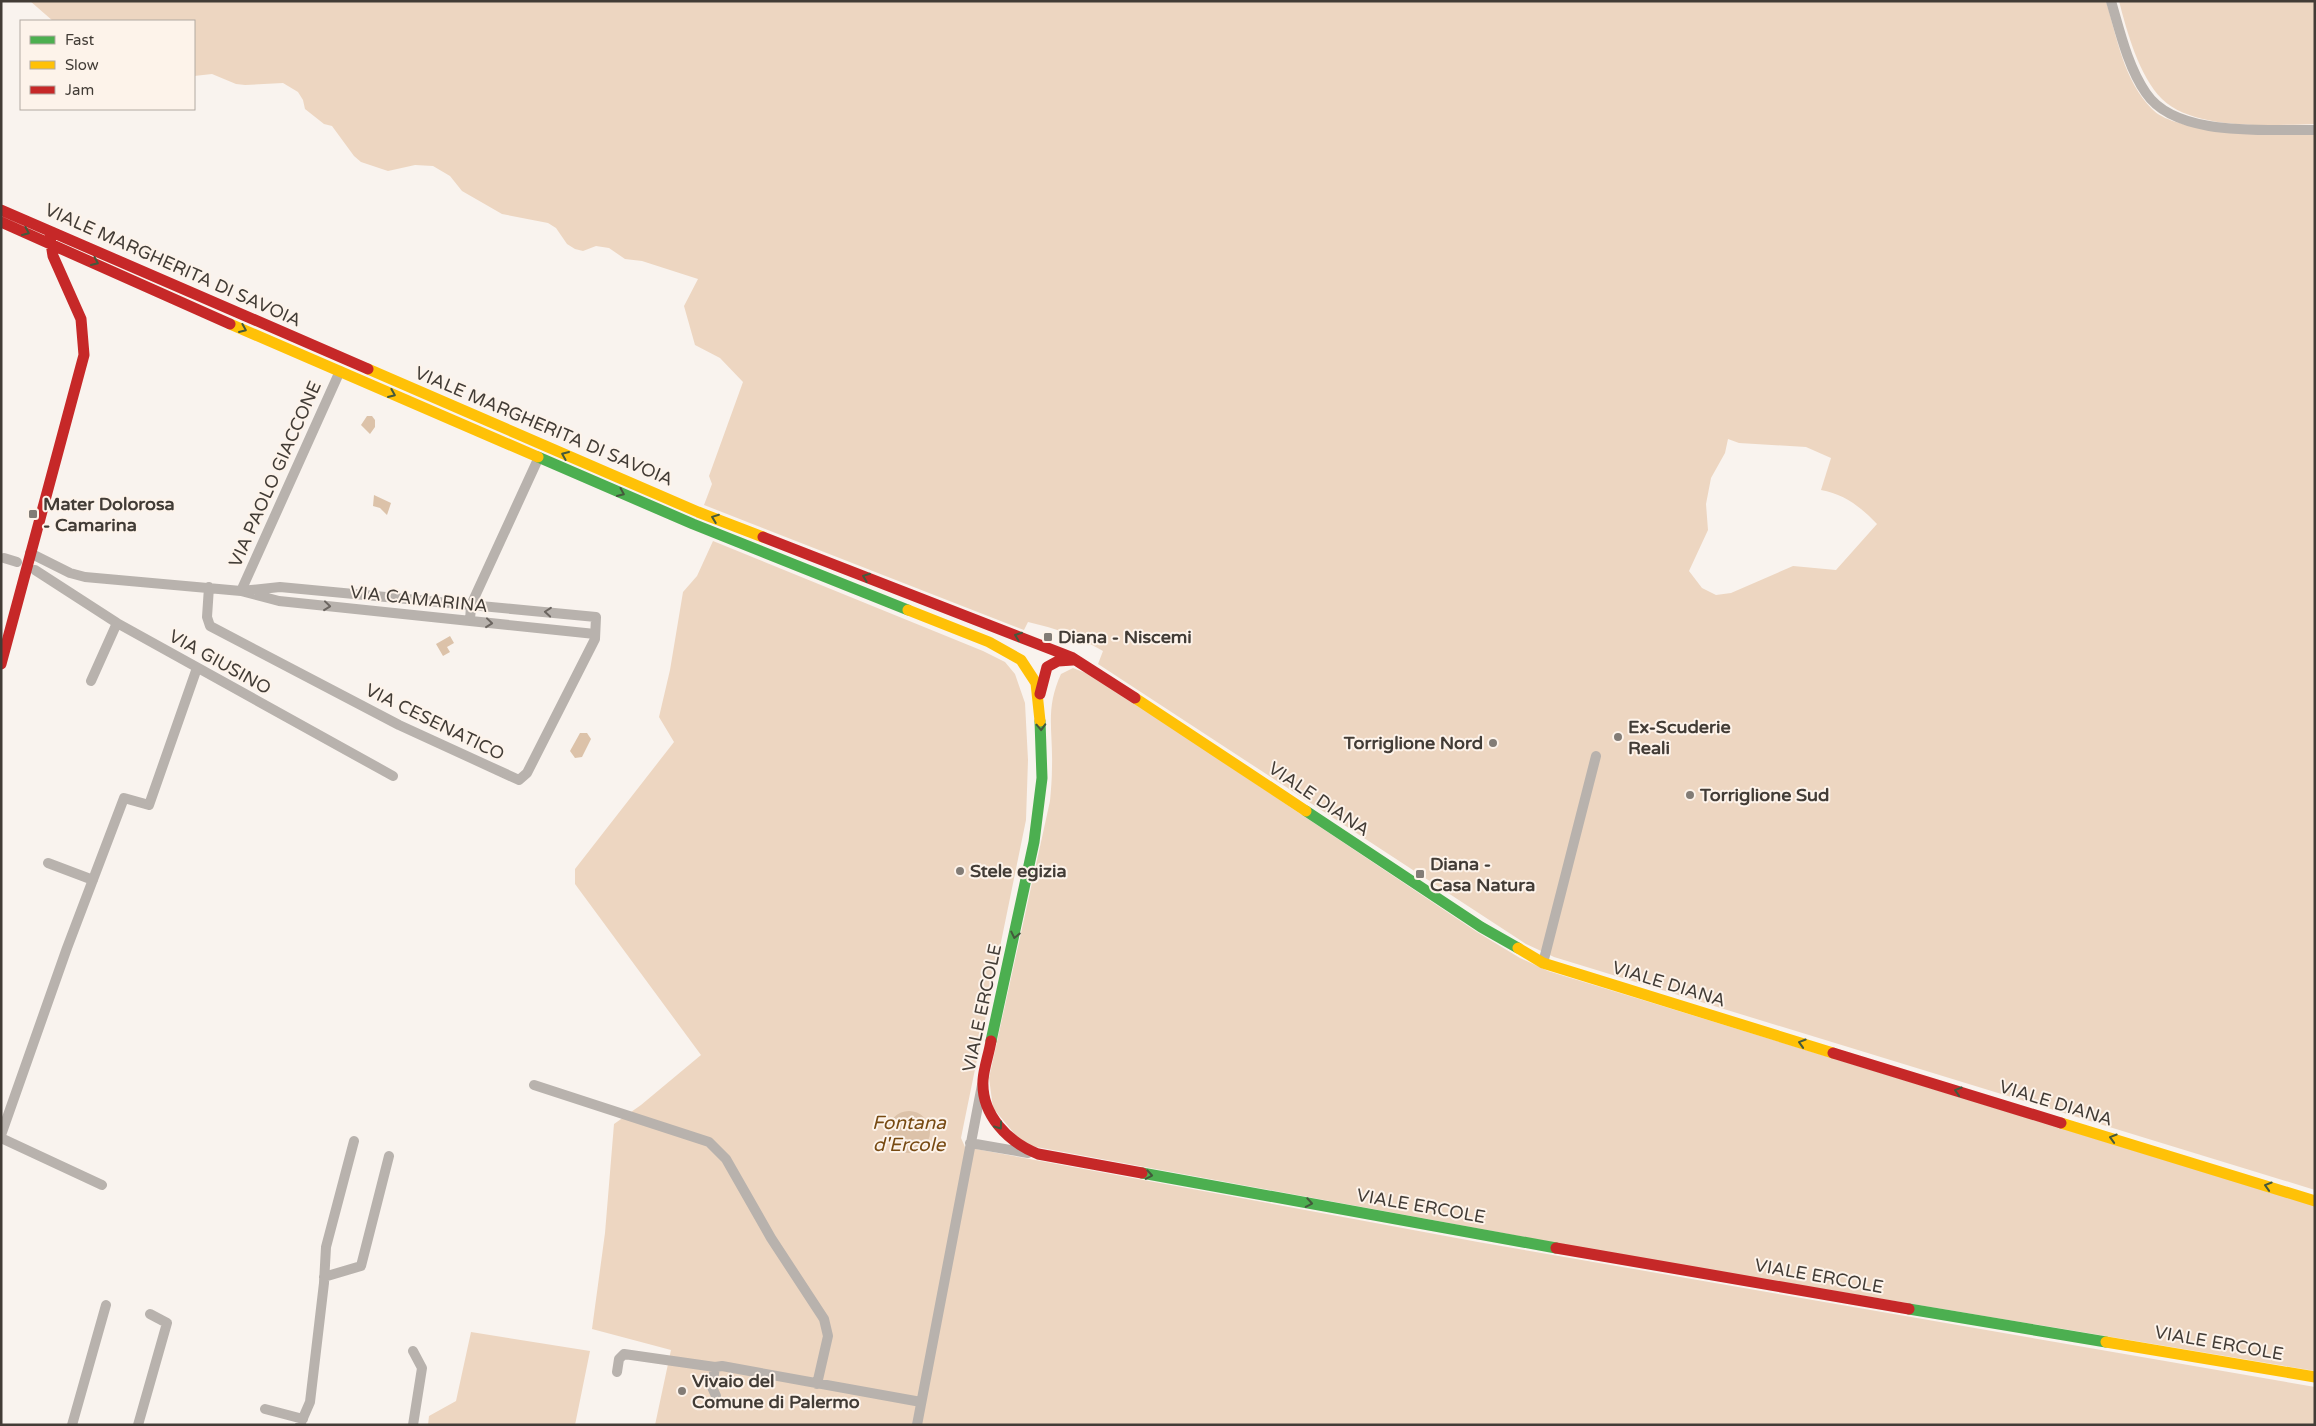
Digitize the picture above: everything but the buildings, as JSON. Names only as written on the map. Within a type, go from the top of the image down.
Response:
[{"type":"street","points":[[2111,1],[2136,76],[2155,104],[2171,115],[2189,122],[2218,127],[2315,130]]},
{"type":"street","name":"VIALE MARGHERITA DI SAVOIA","points":[[1,210],[698,512],[1079,661]]},
{"type":"street","name":"VIALE MARGHERITA DI SAVOIA","points":[[1,222],[694,524],[989,642],[1009,652],[1025,664]]},
{"type":"street","points":[[1,664],[25,558],[84,355],[81,319],[50,243],[49,232],[45,228]]},
{"type":"street","points":[[50,243],[54,236],[59,234]]},
{"type":"street","name":"VIA PAOLO GIACCONE","points":[[241,590],[340,371]]},
{"type":"street","points":[[470,621],[471,605],[539,457]]},
{"type":"street","points":[[2,561],[25,558]]},
{"type":"street","name":"VIA CAMARINA","points":[[25,558],[85,577],[241,590],[280,587],[596,617]]},
{"type":"street","name":"VIA GIUSINO","points":[[35,570],[117,623],[393,776]]},
{"type":"street","name":"VIA CESENATICO","points":[[209,588],[207,617],[210,626],[399,725],[519,780],[527,773],[594,643],[596,617]]},
{"type":"street","name":"VIA CAMARINA","points":[[241,590],[279,601],[595,634]]},
{"type":"street","points":[[91,681],[117,623]]},
{"type":"street","points":[[1039,698],[1042,678],[1047,668],[1065,659],[1079,661]]},
{"type":"street","name":"VIALE DIANA","points":[[1079,661],[1481,927],[1543,963],[2315,1201]]},
{"type":"street","name":"VIALE ERCOLE","points":[[1025,664],[1036,683],[1039,698],[1041,800],[1025,888],[983,1080],[987,1107],[995,1121],[1020,1147],[1038,1154],[1709,1275],[2315,1376]]},
{"type":"street","points":[[102,1185],[1,1137],[3,1123],[124,798],[149,805],[197,668]]},
{"type":"street","points":[[1543,963],[1596,756]]},
{"type":"street","points":[[48,863],[93,880]]},
{"type":"street","points":[[916,1425],[983,1080]]},
{"type":"street","points":[[534,1085],[709,1142],[715,1147],[726,1159],[771,1238],[824,1319],[828,1336],[817,1384]]},
{"type":"street","points":[[265,1409],[302,1422],[310,1402],[326,1247],[354,1141]]},
{"type":"street","points":[[970,1143],[1038,1154]]},
{"type":"street","points":[[324,1277],[361,1266],[389,1156]]},
{"type":"street","points":[[72,1425],[106,1305]]},
{"type":"street","points":[[138,1425],[167,1323],[150,1314]]},
{"type":"street","points":[[413,1351],[422,1368],[413,1425]]},
{"type":"street","points":[[617,1372],[619,1359],[624,1354],[715,1367],[741,1368],[817,1384],[921,1402]]},
{"type":"street","points":[[715,1367],[712,1387],[716,1396]]},
{"type":"shaded area","points":[[30,1],[2106,1],[2118,44],[2135,86],[2142,98],[2152,109],[2165,118],[2183,124],[2229,131],[2315,134],[2315,1190],[1554,957],[1526,944],[1098,664],[1103,651],[1085,641],[1048,627],[1028,622],[1024,630],[704,505],[712,484],[709,476],[743,382],[720,358],[695,345],[684,306],[698,279],[642,261],[625,259],[609,248],[596,246],[583,251],[575,249],[567,244],[556,228],[548,223],[502,214],[462,191],[450,176],[433,166],[415,165],[388,171],[361,162],[354,156],[332,126],[324,124],[305,109],[303,100],[298,92],[283,83],[236,84],[212,74],[195,76],[195,20],[52,20]],"holes":[[[1728,439],[1739,443],[1806,447],[1831,458],[1821,490],[1852,502],[1877,524],[1836,570],[1793,566],[1731,593],[1716,595],[1702,588],[1689,571],[1708,530],[1706,504],[1711,478],[1725,453]]]},
{"type":"shaded area","points":[[2119,1],[2315,1],[2315,124],[2235,124],[2194,117],[2176,109],[2162,99],[2140,66],[2130,40]]},
{"type":"shaded area","points":[[713,541],[983,651],[1005,662],[1015,674],[1025,703],[1028,760],[1026,820],[961,1138],[965,1147],[1478,1242],[2315,1387],[2315,1425],[655,1425],[671,1350],[592,1329],[605,1233],[614,1124],[641,1105],[701,1055],[575,884],[575,869],[674,742],[659,717],[670,670],[683,592],[697,576]]},
{"type":"shaded area","points":[[1073,668],[1096,677],[1477,932],[1520,958],[1548,971],[2315,1206],[2315,1371],[1649,1260],[1031,1146],[1018,1138],[993,1108],[989,1078],[1050,801],[1052,770],[1051,709],[1053,698],[1061,674]]},
{"type":"shaded area","points":[[471,1332],[590,1351],[575,1425],[428,1425],[429,1416],[456,1401]]},
{"type":"water","points":[[367,416],[372,416],[375,420],[375,427],[370,434],[361,425]]},
{"type":"water","points":[[374,495],[391,503],[387,515],[380,508],[373,506]]},
{"type":"water","points":[[450,636],[454,643],[447,647],[450,652],[443,656],[436,644]]},
{"type":"water","points":[[580,733],[587,733],[591,739],[582,757],[575,758],[570,751]]},
{"type":"water","name":"Fontana d'Ercole","points":[[909,1111],[924,1117],[930,1132],[924,1147],[909,1153],[894,1147],[888,1132],[894,1117]]},
{"type":"traffic: fast","points":[[538,457],[693,524],[908,610]]},
{"type":"traffic: fast","points":[[991,1041],[1034,842],[1042,778],[1040,721]]},
{"type":"traffic: fast","points":[[1306,811],[1481,927],[1518,948]]},
{"type":"traffic: fast","points":[[1142,1173],[1556,1248]]},
{"type":"traffic: fast","points":[[1909,1309],[2106,1342]]},
{"type":"traffic: slow","points":[[230,324],[538,457]]},
{"type":"traffic: slow","points":[[368,369],[698,512],[763,537]]},
{"type":"traffic: slow","points":[[908,610],[989,642],[1021,660],[1036,683],[1040,721]]},
{"type":"traffic: slow","points":[[1135,698],[1306,811]]},
{"type":"traffic: slow","points":[[1518,948],[1543,963],[1833,1053]]},
{"type":"traffic: slow","points":[[2061,1123],[2315,1201]]},
{"type":"traffic: slow","points":[[2106,1342],[2315,1377]]},
{"type":"traffic: jam","points":[[1,210],[368,369]]},
{"type":"traffic: jam","points":[[1,222],[230,324]]},
{"type":"traffic: jam","points":[[1,664],[84,355],[81,319],[53,256],[50,237]]},
{"type":"traffic: jam","points":[[763,537],[1071,657],[1135,698]]},
{"type":"traffic: jam","points":[[1040,694],[1047,667],[1058,661],[1073,660]]},
{"type":"traffic: jam","points":[[991,1041],[983,1080],[984,1093],[992,1116],[1007,1135],[1038,1154],[1142,1173]]},
{"type":"traffic: jam","points":[[1833,1053],[2061,1123]]},
{"type":"traffic: jam","points":[[1556,1248],[1909,1309]]},
{"type":"place","name":"Mater Dolorosa - Camarina","points":[[33,514]]},
{"type":"place","name":"Diana - Niscemi","points":[[1048,637]]},
{"type":"place","name":"Ex-Scuderie Reali","points":[[1618,737]]},
{"type":"place","name":"Torriglione Nord","points":[[1493,743]]},
{"type":"place","name":"Torriglione Sud","points":[[1690,795]]},
{"type":"place","name":"Stele egizia","points":[[960,871]]},
{"type":"place","name":"Diana - Casa Natura","points":[[1420,874]]},
{"type":"place","name":"Vivaio del Comune di Palermo","points":[[682,1391]]}]
